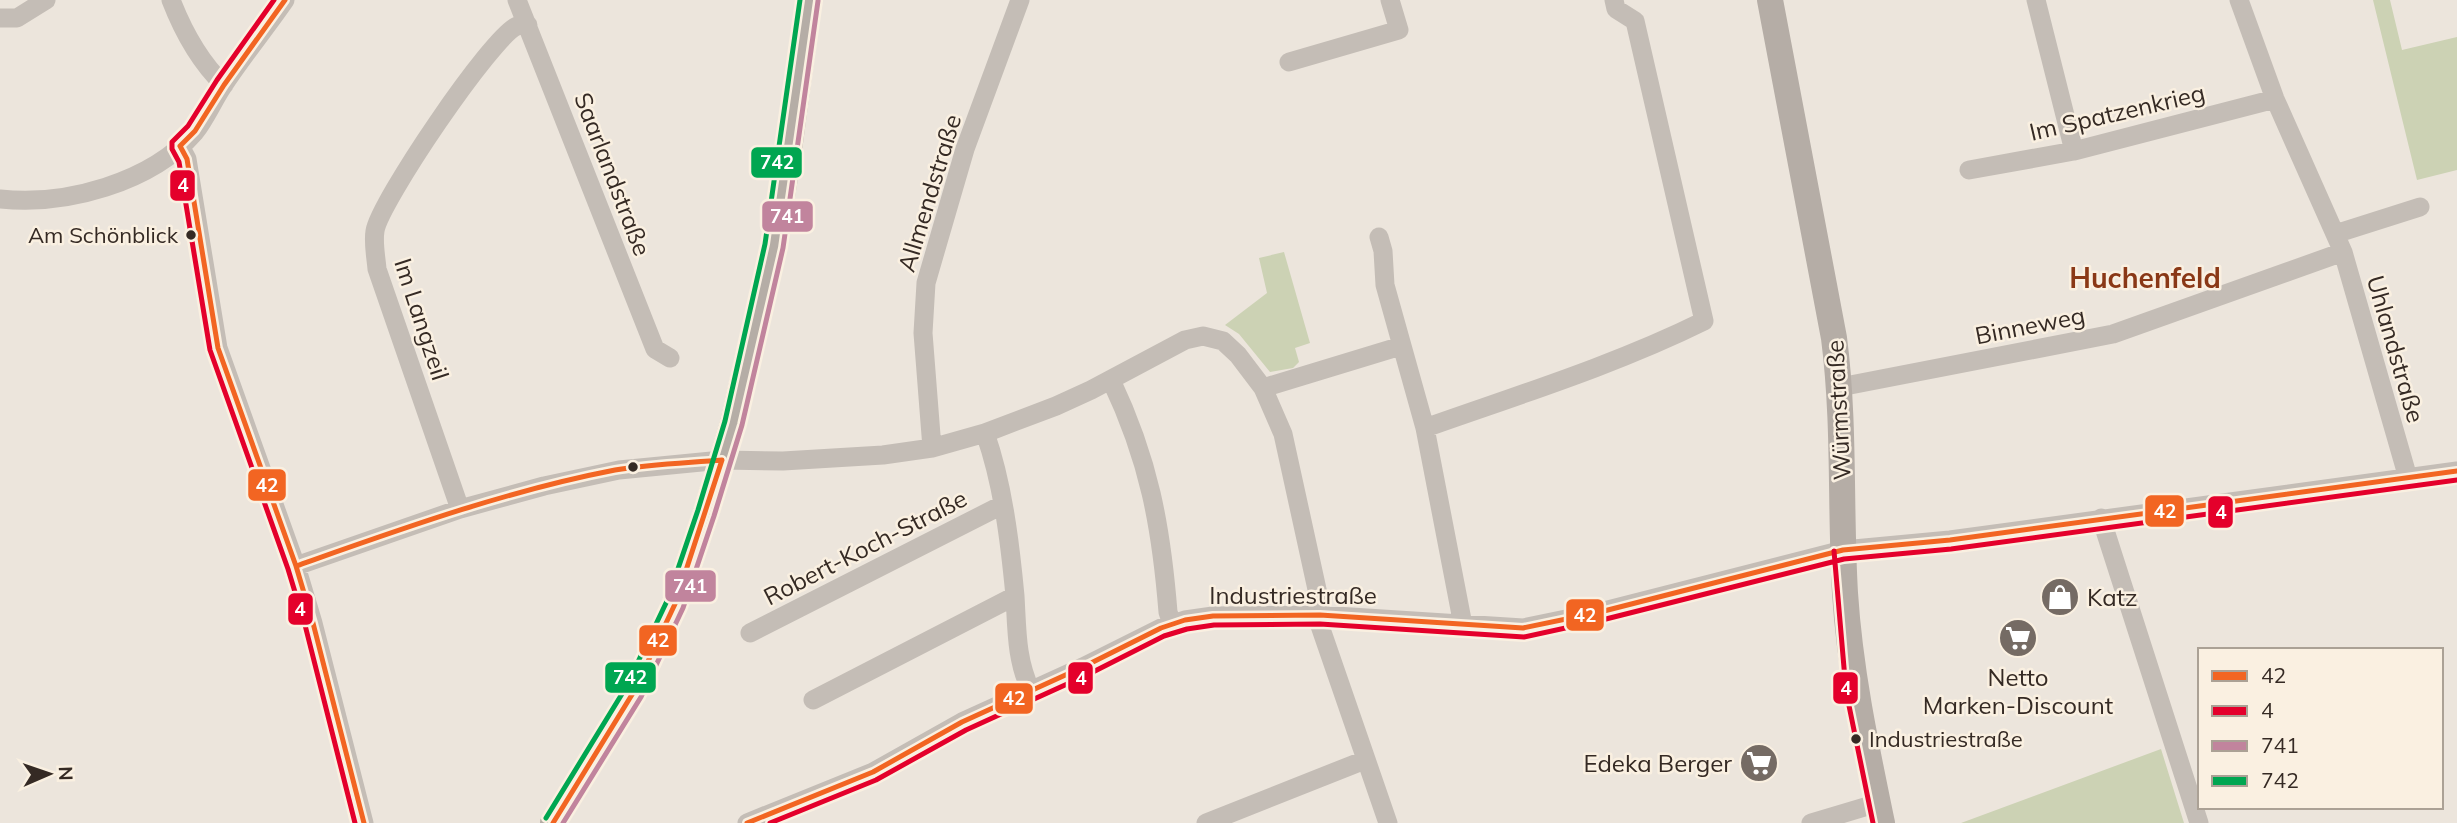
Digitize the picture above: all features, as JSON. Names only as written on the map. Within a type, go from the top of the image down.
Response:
[{"type":"main road","points":[[553,823],[633,693],[675,604],[706,513],[733,423],[774,246],[809,0]]},
{"type":"main road","name":"Würmstraße","points":[[1770,0],[1822,263],[1840,387],[1843,550],[1855,690],[1880,813]]},
{"type":"street","points":[[0,18],[17,18],[46,0]]},
{"type":"street","points":[[171,0],[183,30],[212,74],[224,85]]},
{"type":"street","points":[[0,199],[51,200],[115,185],[149,168],[180,146],[195,131],[224,85],[285,0]]},
{"type":"street","name":"Saarlandstraße","points":[[517,0],[655,349],[670,358]]},
{"type":"street","name":"Allmendstraße","points":[[932,448],[923,333],[926,283],[965,149],[1020,0]]},
{"type":"street","points":[[1289,62],[1399,30],[1391,0]]},
{"type":"street","points":[[1425,428],[1558,381],[1672,337],[1703,321],[1635,21],[1616,9],[1614,0]]},
{"type":"street","points":[[2036,0],[2074,151]]},
{"type":"street","name":"Uhlandstraße","points":[[2239,0],[2275,99],[2343,252],[2408,478]]},
{"type":"street","name":"Im Langzeil","points":[[460,509],[377,269],[375,231],[384,209],[471,73],[516,26],[528,25]]},
{"type":"street","name":"Im Spatzenkrieg","points":[[1969,170],[2074,151],[2275,99]]},
{"type":"street","points":[[180,146],[187,159],[218,348],[296,566],[364,823]]},
{"type":"street","points":[[2335,234],[2420,207]]},
{"type":"street","points":[[1380,237],[1385,285],[1425,428],[1463,625]]},
{"type":"street","name":"Binneweg","points":[[1840,387],[2113,334],[2343,252]]},
{"type":"street","points":[[296,566],[460,509],[544,486],[618,470],[722,460],[808,460],[883,455],[932,448],[985,433],[1056,406],[1185,340],[1203,336],[1217,338],[1227,344],[1263,388],[1283,434],[1320,603],[1320,626],[1388,823]]},
{"type":"street","points":[[1263,388],[1401,346]]},
{"type":"street","points":[[1111,380],[1152,489],[1161,533],[1168,612],[1172,624]]},
{"type":"street","name":"Robert-Koch-Straße","points":[[985,433],[1002,505],[1019,659],[1031,691]]},
{"type":"street","name":"Industriestraße","points":[[747,823],[873,772],[962,722],[1172,624],[1213,616],[1320,615],[1523,628],[1600,612],[1843,550],[1950,540],[2457,471]]},
{"type":"street","name":"Robert-Koch-Straße","points":[[750,633],[1002,505]]},
{"type":"street","points":[[2101,518],[2199,823]]},
{"type":"street","points":[[813,699],[1014,596]]},
{"type":"street","points":[[1206,823],[1365,760]]},
{"type":"street","points":[[1811,823],[1880,813]]},
{"type":"green space","points":[[2373,0],[2390,0],[2402,50],[2457,37],[2457,170],[2417,180]]},
{"type":"green space","points":[[1284,252],[1310,343],[1295,348],[1299,362],[1293,368],[1270,372],[1239,334],[1225,325],[1267,293],[1259,258]]},
{"type":"green space","points":[[2161,749],[2184,823],[1961,823]]},
{"type":"transit line","name":"4","points":[[274,0],[188,126],[172,142],[172,149],[179,162],[210,350],[288,569],[305,625],[355,823]]},
{"type":"transit line","name":"42","points":[[180,146],[195,131],[224,85],[285,0]]},
{"type":"transit line","name":"742","points":[[546,818],[625,689],[667,601],[698,510],[725,421],[765,244],[800,0]]},
{"type":"transit line","name":"741","points":[[563,823],[641,697],[683,608],[714,516],[742,425],[783,248],[818,1]]},
{"type":"transit line","name":"42","points":[[180,146],[187,159],[218,348],[296,566],[364,823]]},
{"type":"transit line","name":"42","points":[[296,566],[454,512],[574,479],[628,468],[722,460],[675,604],[633,693],[553,823]]},
{"type":"transit line","name":"42","points":[[747,823],[873,772],[962,722],[1161,628],[1185,620],[1213,616],[1320,615],[1523,628],[1600,612],[1843,550],[1950,540],[2457,471]]},
{"type":"transit line","name":"4","points":[[770,823],[876,780],[966,730],[1087,675],[1164,636],[1187,629],[1214,625],[1320,624],[1524,637],[1844,559],[1951,549],[2457,480]]},
{"type":"transit line","name":"4","points":[[1834,551],[1846,691],[1873,823]]},
{"type":"place","name":"Am Schönblick","points":[[191,235]]},
{"type":"place","name":"Katz","points":[[2060,597]]},
{"type":"place","name":"Netto Marken-Discount","points":[[2018,638]]},
{"type":"place","name":"Industriestraße","points":[[1856,739]]},
{"type":"place","name":"Edeka Berger","points":[[1759,763]]},
{"type":"district","name":"Huchenfeld","points":[[2145,277]]}]
